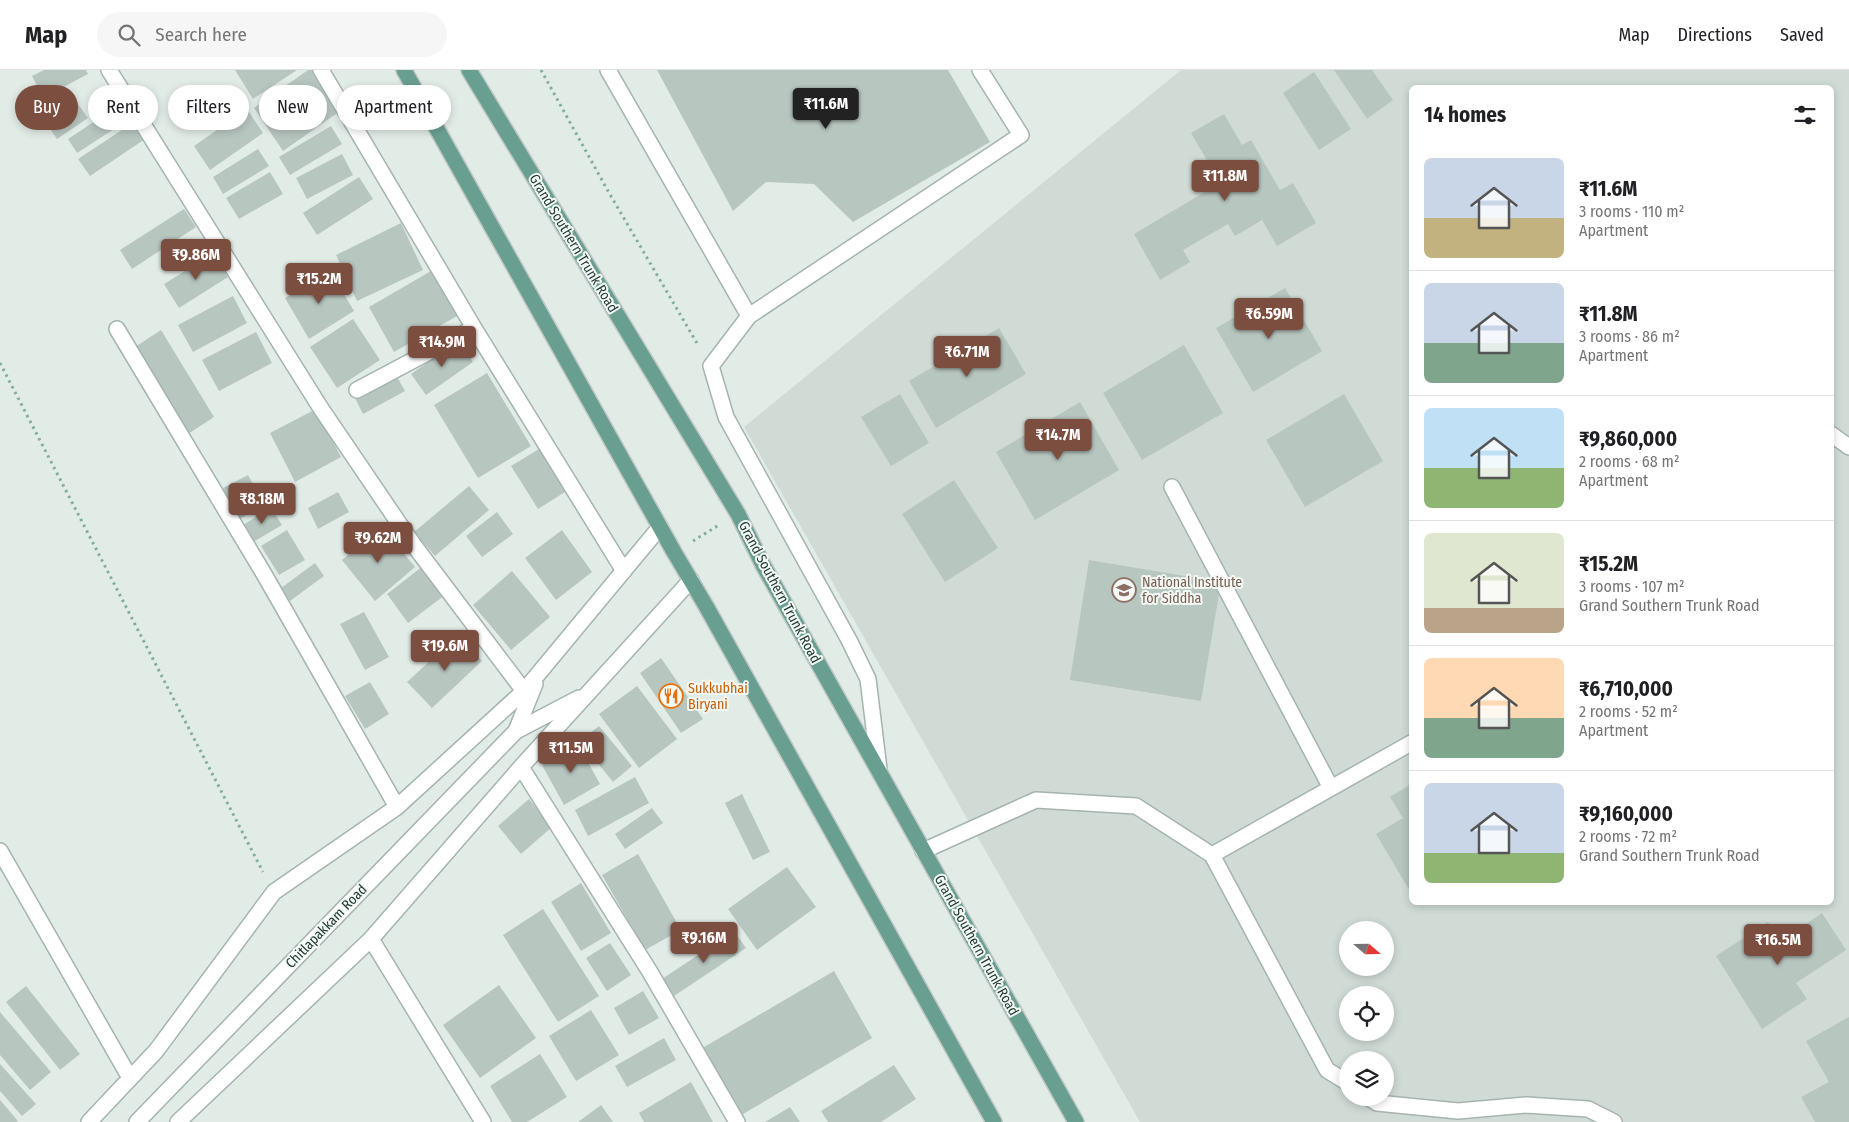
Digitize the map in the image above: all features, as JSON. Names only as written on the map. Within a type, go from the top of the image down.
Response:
[{"type":"main road","points":[[404,70],[994,1122]]},
{"type":"main road","name":"Grand Southern Trunk Road","points":[[469,70],[738,514],[763,565],[1076,1122]]},
{"type":"street","points":[[109,70],[320,407],[413,544],[524,691]]},
{"type":"street","points":[[321,70],[474,328],[624,570]]},
{"type":"street","points":[[608,70],[749,316]]},
{"type":"street","points":[[878,769],[868,679],[849,640],[726,417],[711,366],[749,316],[1021,135],[980,70]]},
{"type":"street","points":[[357,390],[474,328]]},
{"type":"street","points":[[117,330],[264,574],[397,807]]},
{"type":"street","points":[[1834,436],[1849,446]]},
{"type":"street","points":[[1172,487],[1331,788]]},
{"type":"street","points":[[90,1122],[156,1051],[274,892],[397,807],[524,691],[660,527]]},
{"type":"street","points":[[178,1122],[371,939],[521,767],[691,580]]},
{"type":"street","points":[[516,731],[540,671]]},
{"type":"street","points":[[516,731],[587,694]]},
{"type":"street","name":"Chitlapakkam Road","points":[[137,1122],[516,731]]},
{"type":"street","points":[[1212,855],[1409,744]]},
{"type":"street","points":[[521,767],[650,972],[737,1122]]},
{"type":"street","points":[[924,851],[1036,800],[1136,806],[1212,855],[1327,1070],[1339,1077]]},
{"type":"street","points":[[0,851],[130,1078]]},
{"type":"street","points":[[371,939],[483,1122]]},
{"type":"street","points":[[1394,1105],[1458,1112],[1526,1105],[1588,1109],[1614,1122]]},
{"type":"path","points":[[541,70],[608,192],[711,366]]},
{"type":"path","points":[[0,363],[274,892]]},
{"type":"path","points":[[674,552],[738,514]]},
{"type":"shaded area","name":"National Institute for Siddha","points":[[1181,70],[1849,70],[1849,1122],[1140,1122],[744,427]]},
{"type":"building","points":[[44,70],[86,70],[88,74],[67,85],[36,85],[32,76]]},
{"type":"building","points":[[235,70],[297,70],[274,85],[259,85],[259,95],[253,99],[249,93],[249,85],[244,85]]},
{"type":"building","points":[[308,70],[316,70],[326,85],[287,85]]},
{"type":"building","points":[[657,70],[948,70],[990,142],[853,222],[814,184],[766,182],[733,211]]},
{"type":"building","points":[[1334,70],[1372,70],[1393,100],[1367,119]]},
{"type":"building","points":[[1314,72],[1351,129],[1319,150],[1283,93]]},
{"type":"building","points":[[327,86],[337,100],[337,113],[327,120]]},
{"type":"building","points":[[78,104],[88,118],[78,125]]},
{"type":"building","points":[[259,104],[259,115],[254,108]]},
{"type":"building","points":[[249,112],[259,130],[263,133],[210,170],[194,146],[217,130],[249,130]]},
{"type":"building","points":[[1224,114],[1242,145],[1251,140],[1280,190],[1293,183],[1316,223],[1277,246],[1262,220],[1235,236],[1228,224],[1183,250],[1190,262],[1160,280],[1134,234],[1220,183],[1191,133]]},
{"type":"building","points":[[88,126],[88,130],[113,130],[77,153],[68,139]]},
{"type":"building","points":[[331,126],[342,144],[290,175],[279,157]]},
{"type":"building","points":[[51,130],[70,130],[57,139]]},
{"type":"building","points":[[122,130],[139,130],[145,139],[90,176],[78,159]]},
{"type":"building","points":[[269,130],[313,130],[283,151]]},
{"type":"building","points":[[258,149],[269,166],[223,194],[213,177]]},
{"type":"building","points":[[342,154],[353,175],[307,199],[296,178]]},
{"type":"building","points":[[270,172],[283,194],[239,219],[226,198]]},
{"type":"building","points":[[359,177],[373,199],[317,235],[303,213]]},
{"type":"building","points":[[184,209],[196,227],[132,269],[120,250]]},
{"type":"building","points":[[401,223],[423,270],[357,301],[336,255]]},
{"type":"building","points":[[213,254],[228,277],[179,308],[164,284]]},
{"type":"building","points":[[330,271],[354,311],[309,339],[285,298]]},
{"type":"building","points":[[431,271],[457,316],[394,352],[369,307]]},
{"type":"building","points":[[1285,288],[1322,351],[1253,392],[1216,328]]},
{"type":"building","points":[[233,296],[247,323],[193,352],[178,325]]},
{"type":"building","points":[[353,319],[380,360],[337,388],[310,347]]},
{"type":"building","points":[[999,328],[1026,374],[936,428],[909,381]]},
{"type":"building","points":[[161,330],[214,417],[188,434],[135,347]]},
{"type":"building","points":[[256,332],[272,363],[219,391],[202,360]]},
{"type":"building","points":[[458,341],[473,362],[426,395],[411,374]]},
{"type":"building","points":[[1184,345],[1223,413],[1142,460],[1103,393]]},
{"type":"building","points":[[487,373],[531,446],[478,478],[434,405]]},
{"type":"building","points":[[396,375],[405,391],[363,414],[355,398]]},
{"type":"building","points":[[900,394],[929,443],[891,466],[861,417]]},
{"type":"building","points":[[1344,394],[1383,461],[1305,507],[1266,440]]},
{"type":"building","points":[[1080,402],[1119,470],[1035,520],[996,452]]},
{"type":"building","points":[[316,409],[341,457],[295,482],[270,433]]},
{"type":"building","points":[[539,449],[565,492],[538,509],[511,466]]},
{"type":"building","points":[[248,475],[265,506],[239,519],[223,488]]},
{"type":"building","points":[[954,480],[998,548],[945,582],[902,514]]},
{"type":"building","points":[[469,486],[489,510],[435,556],[414,532]]},
{"type":"building","points":[[338,492],[349,512],[318,529],[308,508]]},
{"type":"building","points":[[271,508],[282,525],[253,542],[243,525]]},
{"type":"building","points":[[497,512],[513,534],[482,557],[466,536]]},
{"type":"building","points":[[382,527],[415,567],[375,601],[342,560]]},
{"type":"building","points":[[287,530],[305,560],[279,575],[261,546]]},
{"type":"building","points":[[562,530],[592,572],[556,600],[525,558]]},
{"type":"building","points":[[1089,560],[1221,582],[1201,701],[1070,680]]},
{"type":"building","points":[[315,563],[324,576],[290,601],[281,588]]},
{"type":"building","points":[[423,566],[445,595],[408,623],[387,594]]},
{"type":"building","points":[[512,571],[550,617],[511,650],[473,605]]},
{"type":"building","points":[[364,612],[389,657],[365,670],[340,624]]},
{"type":"building","points":[[458,635],[482,661],[432,708],[407,682]]},
{"type":"building","name":"Sukkubhai Biryani","points":[[661,658],[703,719],[681,733],[640,673]]},
{"type":"building","points":[[370,682],[389,714],[365,729],[345,696]]},
{"type":"building","points":[[637,686],[677,739],[639,768],[599,714]]},
{"type":"building","points":[[599,726],[632,766],[613,782],[580,741]]},
{"type":"building","points":[[578,744],[600,784],[564,805],[542,765]]},
{"type":"building","points":[[635,777],[649,803],[588,836],[575,810]]},
{"type":"building","points":[[1409,785],[1409,890],[1376,834],[1403,818],[1390,797]]},
{"type":"building","points":[[742,794],[770,852],[753,860],[725,803]]},
{"type":"building","points":[[529,799],[552,827],[521,854],[498,826]]},
{"type":"building","points":[[652,808],[663,823],[625,849],[615,834]]},
{"type":"building","points":[[638,854],[681,930],[645,950],[602,875]]},
{"type":"building","points":[[787,867],[816,907],[757,950],[728,909]]},
{"type":"building","points":[[581,883],[611,933],[581,951],[551,902]]},
{"type":"building","points":[[543,909],[599,996],[558,1022],[503,935]]},
{"type":"building","points":[[1822,913],[1846,950],[1796,983],[1807,999],[1762,1029],[1716,956],[1768,922],[1781,941]]},
{"type":"building","points":[[734,931],[746,948],[674,996],[662,979]]},
{"type":"building","points":[[610,943],[631,975],[607,991],[586,958]]},
{"type":"building","points":[[834,971],[872,1038],[738,1117],[699,1050]]},
{"type":"building","points":[[499,985],[536,1038],[480,1078],[443,1025]]},
{"type":"building","points":[[26,986],[80,1054],[60,1070],[6,1002]]},
{"type":"building","points":[[643,991],[659,1018],[629,1035],[614,1008]]},
{"type":"building","points":[[591,1010],[619,1055],[576,1081],[549,1036]]},
{"type":"building","points":[[0,1012],[51,1072],[30,1090],[0,1055]]},
{"type":"building","points":[[1849,1017],[1849,1122],[1815,1122],[1801,1097],[1829,1082],[1806,1041]]},
{"type":"building","points":[[664,1038],[676,1060],[627,1087],[615,1066]]},
{"type":"building","points":[[540,1054],[567,1097],[527,1122],[512,1122],[490,1086]]},
{"type":"building","points":[[0,1064],[36,1104],[22,1116],[0,1091]]},
{"type":"building","points":[[894,1065],[916,1099],[881,1122],[828,1122],[821,1111]]},
{"type":"building","points":[[691,1082],[713,1122],[644,1122],[639,1113]]},
{"type":"building","points":[[0,1100],[18,1121],[0,1122]]},
{"type":"building","points":[[601,1105],[613,1122],[578,1122]]},
{"type":"building","points":[[790,1107],[800,1122],[765,1122]]},
{"type":"place","name":"National Institute for Siddha","points":[[1124,590]]},
{"type":"place","name":"Sukkubhai Biryani","points":[[671,696]]}]
